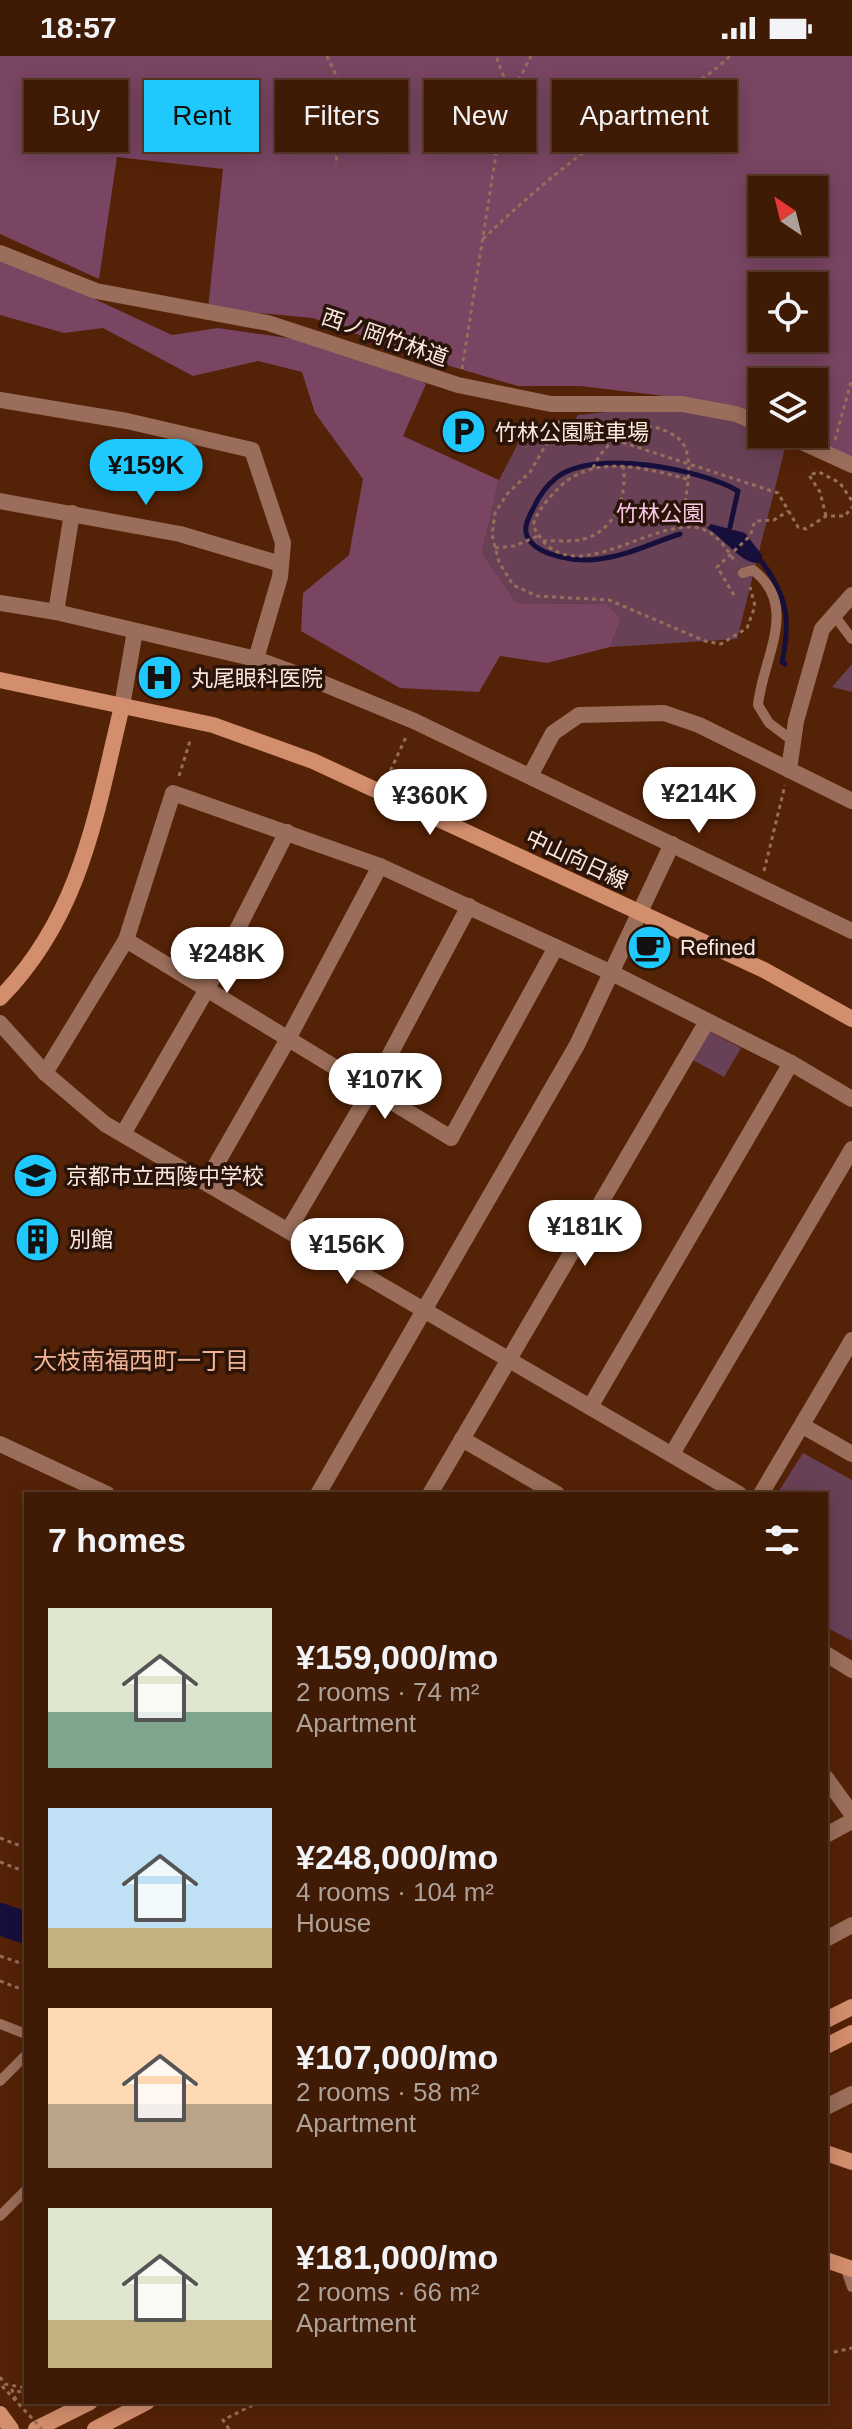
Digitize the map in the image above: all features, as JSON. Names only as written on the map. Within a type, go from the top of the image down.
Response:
[{"type":"main road","name":"中山向日線","points":[[0,680],[213,725],[313,761],[764,970],[852,1019]]},
{"type":"main road","points":[[0,998],[23,975],[62,916],[87,854],[122,706]]},
{"type":"main road","points":[[828,2019],[852,2007]]},
{"type":"main road","points":[[828,2045],[852,2033]]},
{"type":"main road","points":[[828,2154],[852,2162]]},
{"type":"main road","points":[[828,2261],[849,2268]]},
{"type":"main road","points":[[39,2429],[86,2404]]},
{"type":"main road","points":[[95,2429],[143,2404]]},
{"type":"main road","points":[[0,2414],[11,2429]]},
{"type":"street","name":"西ノ岡竹林道","points":[[0,253],[96,291],[268,323],[458,385],[551,404],[682,404],[748,419]]},
{"type":"street","points":[[0,400],[127,421],[252,450],[283,543],[281,564],[256,659]]},
{"type":"street","points":[[814,448],[852,465]]},
{"type":"street","points":[[0,501],[180,534],[281,564]]},
{"type":"street","points":[[56,612],[72,513]]},
{"type":"street","points":[[789,770],[793,741],[822,629],[852,595]]},
{"type":"street","points":[[0,603],[56,612],[256,659],[414,721],[852,931]]},
{"type":"street","points":[[122,706],[135,631]]},
{"type":"street","points":[[530,776],[553,733],[579,715],[664,713],[699,725],[852,801]]},
{"type":"street","points":[[45,1073],[126,940],[173,793],[380,866],[469,906],[612,973],[706,1023],[791,1063],[852,1099]]},
{"type":"street","points":[[123,1134],[207,989],[287,832]]},
{"type":"street","points":[[319,1492],[577,1045],[672,844]]},
{"type":"street","points":[[206,1182],[288,1039],[380,866]]},
{"type":"street","points":[[289,1229],[371,1090],[469,906]]},
{"type":"street","points":[[126,940],[451,1138],[556,947]]},
{"type":"street","points":[[0,1023],[45,1073],[105,1124],[736,1492]]},
{"type":"street","points":[[431,1492],[706,1023]]},
{"type":"street","points":[[590,1407],[791,1063]]},
{"type":"street","points":[[672,1454],[852,1149]]},
{"type":"street","points":[[762,1492],[852,1340]]},
{"type":"street","points":[[803,1426],[852,1454]]},
{"type":"street","points":[[462,1439],[554,1492]]},
{"type":"street","points":[[0,1444],[103,1492]]},
{"type":"street","points":[[828,1655],[851,1667]]},
{"type":"street","points":[[828,1781],[852,1814]]},
{"type":"street","points":[[828,1834],[852,1821]]},
{"type":"street","points":[[828,1938],[852,1925]]},
{"type":"street","points":[[828,2106],[852,2094]]},
{"type":"lane","points":[[743,573],[753,570],[768,582],[778,606],[776,632],[761,679],[758,705],[769,723],[793,741]]},
{"type":"lane","points":[[834,615],[852,639]]},
{"type":"lane","points":[[0,2024],[24,2033]]},
{"type":"lane","points":[[0,2081],[24,2057]]},
{"type":"lane","points":[[0,2216],[24,2192]]},
{"type":"lane","points":[[849,2268],[852,2287]]},
{"type":"path","points":[[327,56],[342,88],[336,165]]},
{"type":"path","points":[[496,56],[505,80]]},
{"type":"path","points":[[519,80],[531,56]]},
{"type":"path","points":[[482,240],[514,209],[594,146],[648,108],[693,85],[730,56]]},
{"type":"path","points":[[458,385],[496,152]]},
{"type":"path","points":[[831,456],[852,378]]},
{"type":"path","points":[[570,404],[530,472],[507,494],[495,513],[495,548],[499,562],[513,585],[537,596],[609,600],[705,641],[721,644],[747,628],[753,614],[749,580],[731,556],[703,529],[684,527],[612,551],[582,555],[565,554],[543,541],[533,525],[537,512],[563,482],[593,468],[623,466],[687,479]]},
{"type":"path","points":[[593,468],[597,457],[634,428],[653,425],[679,439],[687,461],[682,507],[684,527]]},
{"type":"path","points":[[615,440],[778,493],[798,527],[806,529],[826,516],[845,516],[852,507]]},
{"type":"path","points":[[543,541],[588,538],[608,525],[616,515],[623,490],[623,466]]},
{"type":"path","points":[[826,516],[820,492],[809,475],[819,472],[840,483],[852,501]]},
{"type":"path","points":[[734,595],[717,567],[750,536],[755,521],[774,520],[790,510]]},
{"type":"path","points":[[495,548],[514,546],[538,536]]},
{"type":"path","points":[[387,778],[414,721]]},
{"type":"path","points":[[173,793],[190,741]]},
{"type":"path","points":[[760,887],[789,770]]},
{"type":"path","points":[[0,1838],[24,1847]]},
{"type":"path","points":[[0,1862],[24,1871]]},
{"type":"path","points":[[0,1956],[24,1964]]},
{"type":"path","points":[[0,1981],[24,1990]]},
{"type":"path","points":[[828,2354],[852,2348]]},
{"type":"path","points":[[0,2377],[2,2385],[39,2429]]},
{"type":"path","points":[[2,2385],[24,2390]]},
{"type":"path","points":[[16,2400],[12,2390],[24,2391]]},
{"type":"path","points":[[229,2429],[223,2420],[255,2404]]},
{"type":"green space","name":"竹林公園","points":[[682,404],[748,421],[748,448],[785,448],[737,639],[610,647],[621,619],[607,604],[517,603],[482,553],[499,480],[526,428],[561,442],[578,415]]},
{"type":"green space","points":[[852,664],[852,692],[832,687]]},
{"type":"green space","points":[[707,1030],[741,1048],[724,1077],[691,1059]]},
{"type":"green space","points":[[803,1453],[852,1480],[852,1641],[828,1628],[828,1492],[778,1492]]},
{"type":"shaded area","points":[[0,56],[852,56],[852,457],[828,447],[828,368],[748,368],[748,417],[682,398],[580,386],[518,386],[416,356],[313,318],[208,308],[223,169],[117,157],[99,279],[0,234]]},
{"type":"shaded area","points":[[0,255],[172,335],[218,328],[316,342],[389,360],[426,384],[403,436],[499,480],[482,553],[517,603],[607,604],[621,619],[610,647],[547,663],[500,656],[479,692],[400,688],[301,631],[303,593],[349,555],[363,479],[315,413],[302,372],[258,361],[193,376],[103,328],[64,333],[0,315]]},
{"type":"shaded area","points":[[711,524],[745,533],[762,555],[762,562],[755,563],[741,557],[707,528]]},
{"type":"waterway","points":[[680,534],[620,555],[581,560],[539,549],[527,536],[526,528],[538,499],[556,478],[573,469],[620,463],[699,475],[738,491],[730,527]]},
{"type":"waterway","points":[[762,562],[777,586],[785,609],[782,662],[785,664]]},
{"type":"waterway","points":[[0,1919],[24,1927]]},
{"type":"place","name":"竹林公園駐車場","points":[[464,432]]},
{"type":"place","name":"丸尾眼科医院","points":[[160,678]]},
{"type":"place","name":"Refined","points":[[649,947]]},
{"type":"place","name":"京都市立西陵中学校","points":[[35,1176]]},
{"type":"place","name":"別館","points":[[38,1239]]},
{"type":"district","name":"大枝南福西町一丁目","points":[[141,1361]]}]
